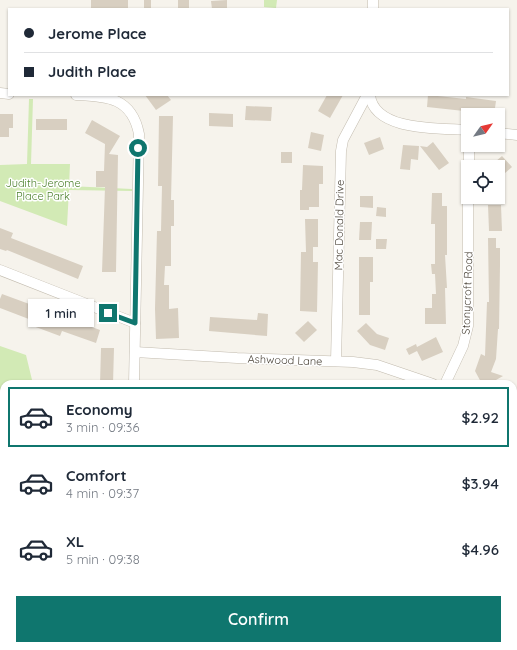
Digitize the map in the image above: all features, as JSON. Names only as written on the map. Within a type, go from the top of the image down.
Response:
[{"type":"street","points":[[99,96],[110,98],[128,109],[137,124],[139,134],[134,380]]},
{"type":"street","name":"Mac Donald Drive","points":[[336,361],[341,151],[343,140],[367,96]]},
{"type":"street","points":[[368,96],[376,110],[382,116],[391,121],[407,125],[461,129]]},
{"type":"street","points":[[505,134],[517,135]]},
{"type":"street","name":"Stonycroft Road","points":[[447,380],[463,346],[468,326],[468,204]]},
{"type":"street","points":[[0,270],[135,323]]},
{"type":"street","name":"Ashwood Lane","points":[[135,352],[237,358],[354,362],[378,365],[421,380]]},
{"type":"green space","points":[[264,0],[277,0],[276,8],[264,7]]},
{"type":"green space","name":"Judith-Jerome Place Park","points":[[29,99],[33,99],[31,164],[70,164],[69,186],[132,189],[132,191],[69,190],[67,226],[0,201],[0,165],[27,164]]},
{"type":"green space","points":[[0,346],[26,355],[32,380],[0,380]]},
{"type":"building","points":[[91,0],[128,0],[128,8],[91,8]]},
{"type":"building","points":[[144,0],[151,0],[151,8],[144,8]]},
{"type":"building","points":[[178,0],[189,0],[189,8],[178,8]]},
{"type":"building","points":[[227,0],[227,8],[212,8],[211,1]]},
{"type":"building","points":[[146,96],[168,96],[171,100],[156,110]]},
{"type":"building","points":[[326,96],[342,96],[330,118],[318,111]]},
{"type":"building","points":[[428,96],[466,99],[466,97],[496,101],[495,108],[461,108],[461,111],[427,107]]},
{"type":"building","points":[[246,106],[272,107],[271,121],[245,120]]},
{"type":"building","points":[[209,113],[233,114],[233,127],[209,126]]},
{"type":"building","points":[[0,114],[13,114],[13,128],[9,128],[9,137],[0,137]]},
{"type":"building","points":[[159,116],[173,116],[171,200],[174,200],[174,226],[171,226],[171,266],[165,266],[164,285],[169,285],[169,309],[178,308],[179,338],[156,339],[155,309],[157,231],[161,231],[162,186],[158,186]]},
{"type":"building","points":[[36,119],[67,119],[67,130],[36,130]]},
{"type":"building","points":[[92,120],[120,136],[109,154],[118,155],[116,272],[102,272],[105,187],[96,187],[96,171],[104,171],[105,144],[85,133]]},
{"type":"building","points":[[311,132],[324,135],[321,151],[308,148]]},
{"type":"building","points":[[380,137],[384,149],[369,155],[364,143]]},
{"type":"building","points":[[433,142],[449,163],[439,170],[420,146],[427,147]]},
{"type":"building","points":[[403,145],[419,146],[418,160],[411,159],[410,170],[400,169]]},
{"type":"building","points":[[281,152],[292,152],[292,163],[281,163]]},
{"type":"building","points":[[502,156],[512,167],[505,173],[505,160],[497,160]]},
{"type":"building","points":[[303,165],[323,166],[323,184],[319,184],[319,207],[309,207],[309,210],[300,210],[300,190],[302,190]]},
{"type":"building","points":[[432,193],[442,193],[442,206],[447,206],[447,255],[445,255],[447,288],[445,288],[446,324],[425,324],[425,308],[432,308],[432,294],[436,294],[435,274],[432,274],[431,264],[435,264],[435,224],[431,224]]},
{"type":"building","points":[[360,196],[373,196],[373,208],[360,207]]},
{"type":"building","points":[[488,205],[501,205],[502,231],[489,231]]},
{"type":"building","points":[[377,207],[386,208],[386,217],[376,216]]},
{"type":"building","points":[[305,219],[318,219],[318,247],[313,247],[313,262],[318,262],[317,312],[300,311],[301,252],[306,252]]},
{"type":"building","points":[[360,222],[372,222],[371,240],[359,240]]},
{"type":"building","points":[[0,228],[13,233],[11,238],[83,266],[78,279],[7,250],[0,249]]},
{"type":"building","points":[[488,238],[496,238],[496,248],[500,248],[499,329],[496,359],[491,372],[503,376],[496,380],[480,380],[475,371],[481,354],[485,356],[487,302],[489,302]]},
{"type":"building","points":[[376,239],[387,239],[386,249],[376,249]]},
{"type":"building","points":[[359,257],[373,257],[373,282],[370,282],[370,315],[359,315]]},
{"type":"building","points":[[2,294],[100,330],[96,343],[62,331],[60,336],[33,326],[34,321],[0,308],[0,299]]},
{"type":"building","points":[[258,313],[268,314],[267,336],[209,331],[210,317],[257,320]]},
{"type":"building","points":[[308,321],[317,330],[304,342],[295,333]]},
{"type":"building","points":[[366,323],[377,334],[389,338],[385,350],[370,345],[357,331]]},
{"type":"building","points":[[436,337],[443,352],[422,361],[417,351],[409,355],[406,349],[416,344],[417,347]]},
{"type":"building","points":[[101,348],[114,348],[113,380],[100,380]]},
{"type":"route","points":[[108,313],[135,323],[138,148]]}]
